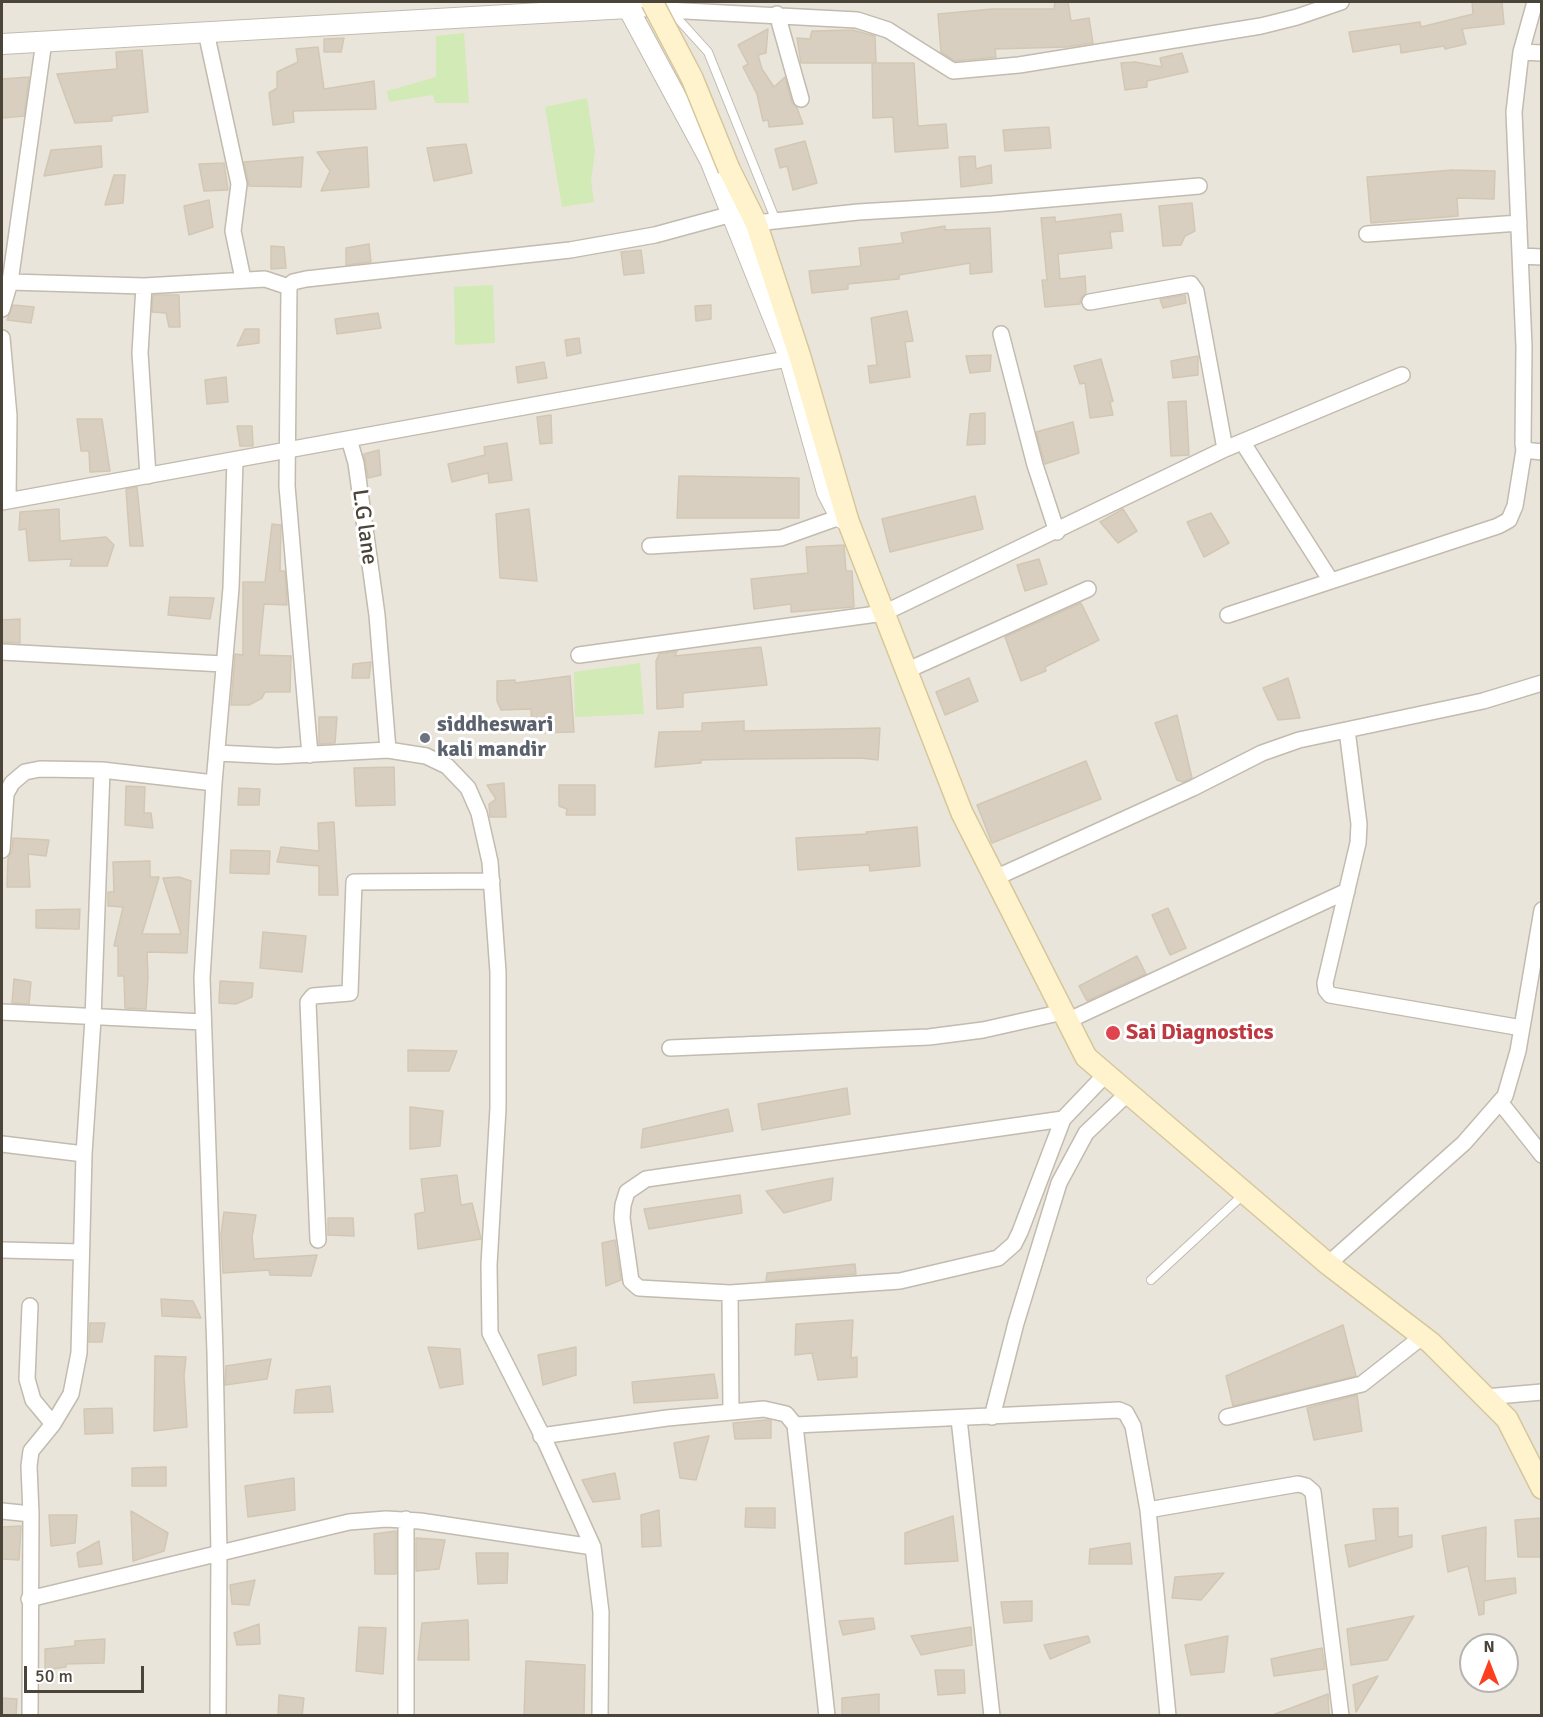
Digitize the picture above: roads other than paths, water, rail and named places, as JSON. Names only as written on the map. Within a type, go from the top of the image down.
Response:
[{"type":"main road","points":[[663,4],[729,169],[766,222],[795,357],[844,519],[908,670],[962,813],[1086,1058],[1328,1264],[1423,1336],[1507,1419],[1542,1488]]},
{"type":"street","points":[[2,44],[572,7],[663,4],[873,23],[953,71],[1019,65],[1261,26],[1341,2]]},
{"type":"street","points":[[1228,615],[1498,526],[1509,520],[1515,506],[1524,450],[1514,112],[1521,52],[1534,2]]},
{"type":"street","points":[[2,338],[9,416],[4,501],[795,357],[710,160],[627,5]]},
{"type":"street","points":[[777,14],[801,99]]},
{"type":"street","points":[[206,32],[239,184],[233,231],[243,279]]},
{"type":"street","points":[[2,309],[44,41]]},
{"type":"street","points":[[1521,52],[1542,53]]},
{"type":"street","points":[[766,222],[1199,186]]},
{"type":"street","points":[[310,755],[288,507],[286,449],[289,287],[293,282],[306,279],[570,250],[655,235],[732,214]]},
{"type":"street","points":[[1367,234],[1519,224]]},
{"type":"street","points":[[1520,256],[1542,257]]},
{"type":"street","points":[[6,283],[144,286],[265,279],[289,287]]},
{"type":"street","points":[[1090,302],[1191,284],[1196,291],[1225,449]]},
{"type":"street","points":[[144,286],[141,361],[148,476]]},
{"type":"street","points":[[1000,334],[1035,465],[1057,532]]},
{"type":"street","points":[[579,655],[884,613],[1057,532],[1225,449],[1402,375]]},
{"type":"street","name":"L.G lane","points":[[350,439],[356,463],[377,615],[388,750]]},
{"type":"street","points":[[1243,443],[1331,581]]},
{"type":"street","points":[[1524,450],[1542,452]]},
{"type":"street","points":[[218,1716],[219,1553],[203,1022],[203,943],[223,664],[231,588],[235,460]]},
{"type":"street","points":[[650,546],[781,538],[844,519]]},
{"type":"street","points":[[908,670],[1088,589]]},
{"type":"street","points":[[2,652],[223,664]]},
{"type":"street","points":[[995,878],[1193,788],[1262,753],[1299,740],[1483,701],[1542,682]]},
{"type":"street","points":[[1347,730],[1359,824],[1358,843],[1325,983],[1326,990],[1330,995],[1522,1028]]},
{"type":"street","points":[[217,753],[277,756],[388,750],[426,756],[447,766],[468,788],[487,840],[498,972],[499,1061],[488,1317],[490,1333],[593,1547],[601,1612],[600,1716]]},
{"type":"street","points":[[2,850],[4,805],[12,783],[26,772],[40,769],[102,770],[214,783]]},
{"type":"street","points":[[30,1716],[31,1514],[28,1466],[31,1451],[53,1424],[71,1395],[75,1381],[80,1325],[84,1154],[93,1019],[102,770]]},
{"type":"street","points":[[318,1240],[308,1002],[313,996],[350,993],[354,882],[492,881]]},
{"type":"street","points":[[670,1048],[929,1037],[1065,1016],[1347,891]]},
{"type":"street","points":[[1328,1264],[1464,1143],[1505,1096],[1518,1051],[1542,910]]},
{"type":"street","points":[[2,1012],[93,1019],[203,1022]]},
{"type":"street","points":[[1062,1119],[646,1179],[627,1192],[622,1218],[634,1286],[730,1293],[900,1281],[998,1258],[1014,1244],[1020,1232],[1062,1119],[1106,1074]]},
{"type":"street","points":[[992,1417],[1016,1323],[1059,1183],[1086,1132],[1128,1093]]},
{"type":"street","points":[[1500,1102],[1542,1155]]},
{"type":"street","points":[[2,1144],[84,1154]]},
{"type":"street","points":[[2,1250],[81,1252]]},
{"type":"street","points":[[730,1293],[731,1412]]},
{"type":"street","points":[[30,1306],[27,1379],[33,1400],[53,1424]]},
{"type":"street","points":[[1227,1417],[1362,1384],[1423,1336]]},
{"type":"street","points":[[1485,1397],[1542,1392]]},
{"type":"street","points":[[541,1436],[731,1412],[776,1410],[786,1414],[795,1425],[827,1716]]},
{"type":"street","points":[[795,1425],[1119,1410],[1126,1413],[1133,1426],[1148,1510],[1168,1716]]},
{"type":"street","points":[[959,1419],[992,1716]]},
{"type":"street","points":[[1148,1510],[1298,1484],[1313,1491],[1341,1716]]},
{"type":"street","points":[[2,1511],[31,1514]]},
{"type":"street","points":[[29,1599],[350,1522],[406,1519],[593,1547]]},
{"type":"street","points":[[406,1519],[406,1716]]},
{"type":"lane","points":[[663,4],[708,52],[766,222]]},
{"type":"lane","points":[[1151,1280],[1245,1193]]},
{"type":"place","name":"siddheswari kali mandir","points":[[425,738]]},
{"type":"place","name":"Sai Diagnostics","points":[[1113,1033]]}]
